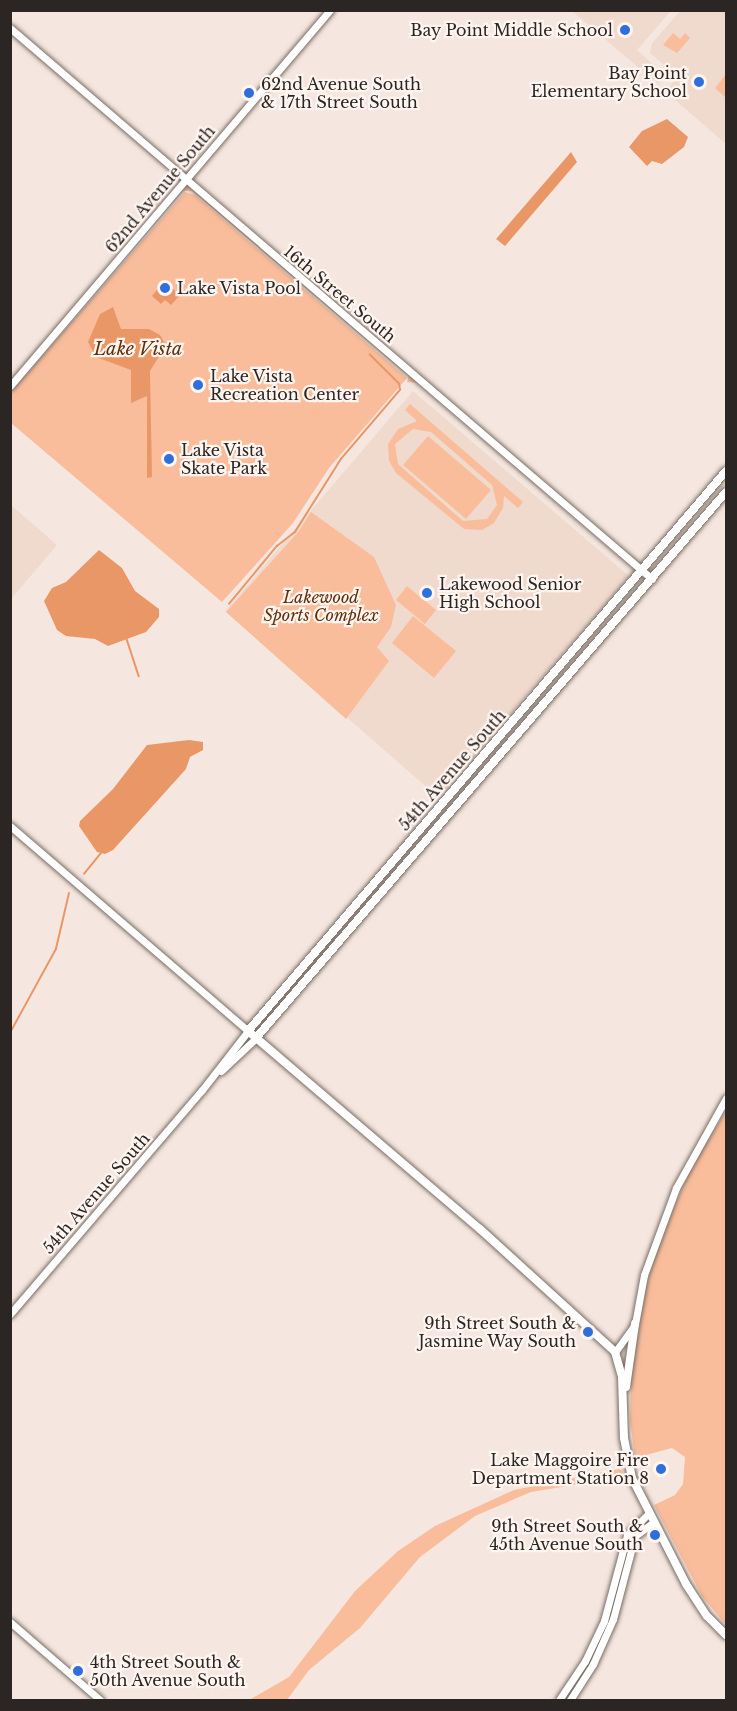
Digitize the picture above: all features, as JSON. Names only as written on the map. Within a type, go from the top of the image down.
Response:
[{"type":"main road","name":"54th Avenue South","points":[[248,1031],[726,471]]},
{"type":"main road","name":"54th Avenue South","points":[[256,1038],[726,492]]},
{"type":"main road","points":[[248,1031],[530,1273],[615,1352],[624,1400],[628,1464],[652,1523],[697,1602],[726,1635]]},
{"type":"main road","points":[[624,1400],[635,1324]]},
{"type":"street","name":"62nd Avenue South","points":[[10,386],[330,10]]},
{"type":"street","name":"16th Street South","points":[[10,28],[652,579]]},
{"type":"street","points":[[10,826],[248,1031]]},
{"type":"street","name":"54th Avenue South","points":[[10,1314],[202,1090],[248,1031]]},
{"type":"street","name":"54th Avenue South","points":[[202,1090],[256,1038]]},
{"type":"street","points":[[615,1352],[635,1324],[644,1275],[666,1210],[695,1148],[726,1098]]},
{"type":"street","points":[[559,1701],[585,1661],[604,1621],[627,1535],[648,1514]]},
{"type":"street","points":[[570,1701],[593,1664],[613,1619],[635,1536],[652,1523]]},
{"type":"street","points":[[10,1622],[100,1701]]},
{"type":"shaded area","name":"Bay Point Middle School","points":[[572,11],[671,11],[637,50],[663,74],[659,85]]},
{"type":"shaded area","name":"Bay Point Elementary School","points":[[680,11],[726,11],[726,144],[666,92],[677,76],[650,53],[652,43]]},
{"type":"shaded area","name":"Lakewood Senior High School","points":[[413,391],[629,576],[438,797],[225,611]]},
{"type":"shaded area","points":[[11,505],[57,545],[11,599]]},
{"type":"green space","points":[[673,33],[680,39],[685,33],[690,38],[677,53],[663,45]]},
{"type":"green space","points":[[726,74],[726,98],[715,88]]},
{"type":"green space","points":[[187,183],[420,383],[407,382],[409,376],[192,191],[183,191],[151,225]]},
{"type":"green space","points":[[185,192],[195,195],[407,378],[329,468],[293,523],[222,602],[11,423],[11,392]]},
{"type":"green space","points":[[410,404],[523,502],[518,508],[504,496],[503,508],[494,523],[482,530],[464,529],[396,473],[389,461],[388,444],[398,429],[417,421],[405,410]],"holes":[[[413,429],[431,432],[492,485],[497,505],[487,519],[463,521],[398,464],[395,444]]]},
{"type":"green space","points":[[428,436],[491,490],[466,519],[403,465]]},
{"type":"green space","name":"Lakewood Sports Complex","points":[[311,512],[374,557],[396,605],[391,627],[377,647],[389,661],[346,719],[226,612],[299,531]]},
{"type":"green space","points":[[407,586],[436,610],[425,624],[396,600]]},
{"type":"green space","points":[[413,616],[456,651],[434,678],[392,643]]},
{"type":"green space","points":[[726,1111],[726,1625],[702,1596],[654,1505],[675,1495],[683,1484],[685,1457],[672,1448],[635,1458],[630,1420],[631,1378],[645,1289],[660,1240],[691,1168]]},
{"type":"green space","points":[[619,1469],[623,1471],[622,1477],[531,1492],[475,1516],[420,1557],[360,1628],[309,1670],[287,1700],[249,1700],[289,1677],[355,1591],[398,1551],[435,1526],[514,1490]]},
{"type":"water","points":[[667,119],[688,137],[684,147],[662,164],[652,161],[647,166],[629,147],[642,131]]},
{"type":"water","points":[[571,152],[577,162],[505,246],[496,239]]},
{"type":"water","name":"Lake Vista Pool","points":[[164,281],[180,295],[171,305],[165,300],[161,304],[152,296]]},
{"type":"water","name":"Lake Vista","points":[[113,307],[121,329],[149,329],[160,335],[166,345],[150,371],[152,477],[147,478],[147,396],[131,403],[131,370],[96,357],[88,342],[100,314]]},
{"type":"water","points":[[99,550],[122,568],[135,591],[159,609],[159,617],[146,632],[108,646],[95,639],[66,636],[57,630],[44,601],[52,588],[66,582]]},
{"type":"water","points":[[189,740],[203,742],[203,750],[190,757],[186,769],[113,850],[105,854],[97,852],[79,826],[80,821],[113,789],[147,745]]},
{"type":"waterway","points":[[229,604],[277,546],[295,532],[341,459],[400,390],[399,384],[370,355]]},
{"type":"waterway","points":[[127,639],[139,676]]},
{"type":"waterway","points":[[84,874],[101,853]]},
{"type":"waterway","points":[[10,1033],[56,949],[69,893]]},
{"type":"place","name":"Bay Point Middle School","points":[[625,30]]},
{"type":"place","name":"Bay Point Elementary School","points":[[699,82]]},
{"type":"place","name":"62nd Avenue South & 17th Street South","points":[[249,93]]},
{"type":"place","name":"Lake Vista Pool","points":[[165,288]]},
{"type":"place","name":"Lake Vista Recreation Center","points":[[198,385]]},
{"type":"place","name":"Lake Vista Skate Park","points":[[169,459]]},
{"type":"place","name":"Lakewood Senior High School","points":[[427,593]]},
{"type":"place","name":"9th Street South & Jasmine Way South","points":[[588,1332]]},
{"type":"place","name":"Lake Maggoire Fire Department Station 8","points":[[661,1469]]},
{"type":"place","name":"9th Street South & 45th Avenue South","points":[[655,1535]]},
{"type":"place","name":"4th Street South & 50th Avenue South","points":[[78,1671]]}]
